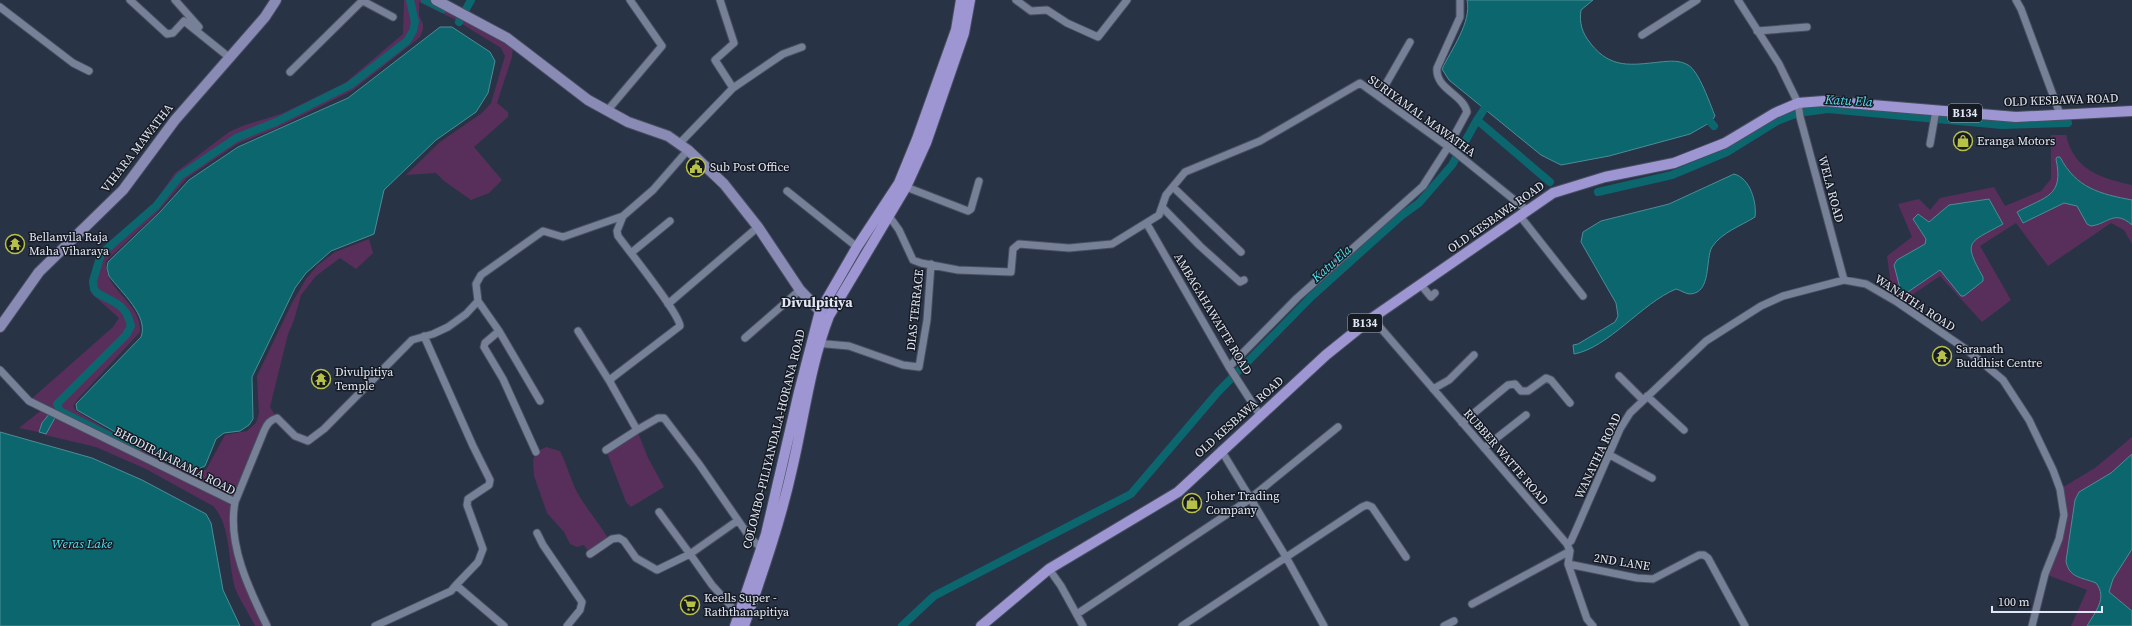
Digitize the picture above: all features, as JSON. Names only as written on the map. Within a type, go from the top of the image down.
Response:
[{"type":"main road","name":"COLOMBO-PILIYANDALA-HORANA ROAD","points":[[744,626],[815,343],[825,314],[857,247],[899,183],[922,141],[956,30],[961,0]]},
{"type":"main road","name":"COLOMBO-PILIYANDALA-HORANA ROAD","points":[[825,314],[889,216],[906,187],[922,141],[964,33],[970,0]]},
{"type":"main road","name":"OLD KESBAWA ROAD","points":[[981,626],[1049,569],[1167,500],[1326,355],[1372,318],[1553,193],[1605,177],[1674,163],[1702,153],[1725,142],[1775,113],[1824,101],[2016,117],[2132,111]]},
{"type":"main road","name":"COLOMBO-PILIYANDALA-HORANA ROAD","points":[[735,626],[764,551]]},
{"type":"street","points":[[130,0],[167,34],[173,33],[184,21],[231,56]]},
{"type":"street","points":[[175,0],[190,20],[231,56]]},
{"type":"street","name":"VIHARA MAWATHA","points":[[0,327],[34,277],[123,190],[174,120],[265,18],[276,0]]},
{"type":"street","points":[[290,72],[363,0],[393,17]]},
{"type":"street","points":[[607,111],[662,46],[630,0]]},
{"type":"street","points":[[720,0],[734,43],[715,60],[733,88]]},
{"type":"street","points":[[1016,0],[1031,11],[1047,10],[1067,23],[1098,37],[1127,0]]},
{"type":"street","points":[[1229,367],[1296,298],[1418,192],[1449,147],[1467,112],[1464,106],[1443,86],[1436,73],[1460,16],[1460,0]]},
{"type":"street","points":[[1642,36],[1697,0]]},
{"type":"street","name":"WELA ROAD","points":[[1738,0],[1779,64],[1799,106],[1800,117],[1844,280]]},
{"type":"street","points":[[2016,0],[2021,9],[2060,114]]},
{"type":"street","points":[[442,1],[507,38],[588,100],[628,122],[668,136],[688,150],[724,184],[758,228],[800,290],[825,314]]},
{"type":"street","points":[[0,7],[73,63],[89,71]]},
{"type":"street","points":[[1757,31],[1807,27]]},
{"type":"street","points":[[1378,96],[1410,42]]},
{"type":"street","points":[[680,144],[733,88],[783,54],[802,47]]},
{"type":"street","name":"SURIYAMAL MAWATHA","points":[[889,216],[899,230],[913,260],[921,264],[931,264],[958,270],[1011,272],[1013,249],[1018,244],[1069,248],[1112,244],[1147,224],[1159,215],[1163,208],[1166,195],[1185,172],[1260,141],[1276,130],[1360,83],[1449,147],[1524,214],[1583,296]]},
{"type":"street","points":[[1930,144],[1936,110]]},
{"type":"street","points":[[540,401],[499,331],[478,302],[476,284],[480,275],[543,231],[563,237],[623,216],[653,190],[688,150]]},
{"type":"street","points":[[906,187],[968,211],[971,209],[979,181]]},
{"type":"street","points":[[1173,187],[1241,252]]},
{"type":"street","points":[[787,191],[857,247]]},
{"type":"street","points":[[1163,208],[1200,246],[1240,282],[1244,280]]},
{"type":"street","points":[[610,382],[612,378],[680,326],[680,320],[618,236],[617,231],[623,216]]},
{"type":"street","points":[[631,253],[670,221]]},
{"type":"street","name":"AMBAGAHAWATTE ROAD","points":[[1147,224],[1229,367],[1260,415]]},
{"type":"street","points":[[668,304],[758,228]]},
{"type":"street","name":"DIAS TERRACE","points":[[815,343],[849,346],[903,365],[919,367],[927,320],[931,264]]},
{"type":"street","name":"WANATHA ROAD","points":[[1567,544],[1571,541],[1620,429],[1630,413],[1645,398],[1706,341],[1760,306],[1783,296],[1844,280],[1866,284],[1897,302],[1967,350],[2003,380],[2029,420],[2054,470],[2060,489],[2064,515],[2059,539],[2045,574],[2032,626]]},
{"type":"street","points":[[1421,285],[1431,297],[1435,293]]},
{"type":"street","points":[[745,338],[800,290]]},
{"type":"street","points":[[235,502],[268,423],[277,418],[295,436],[308,441],[324,429],[412,340],[448,327],[466,314],[478,302]]},
{"type":"street","name":"RUBBER WATTE ROAD","points":[[1372,318],[1567,544],[1570,552]]},
{"type":"street","points":[[499,331],[485,343],[484,347],[502,379],[536,452]]},
{"type":"street","points":[[578,331],[610,382],[637,430]]},
{"type":"street","points":[[375,626],[451,591],[478,562],[483,549],[467,505],[468,499],[490,485],[490,480],[473,446],[424,336]]},
{"type":"street","points":[[1433,389],[1450,380],[1474,355]]},
{"type":"street","name":"BHODIRAJARAMA ROAD","points":[[0,370],[29,401],[36,405],[235,502],[233,510],[236,546],[247,583],[267,626]]},
{"type":"street","points":[[1618,376],[1684,430]]},
{"type":"street","points":[[1462,423],[1508,385],[1514,384],[1522,391],[1528,391],[1546,378],[1551,380],[1570,403]]},
{"type":"street","points":[[1484,448],[1526,415]]},
{"type":"street","points":[[606,450],[658,418],[664,418],[699,464],[737,521],[764,551]]},
{"type":"street","points":[[1077,614],[1250,497],[1338,427]]},
{"type":"street","points":[[1222,450],[1286,557],[1324,626]]},
{"type":"street","points":[[1608,454],[1652,478]]},
{"type":"street","points":[[1182,626],[1362,506],[1368,505],[1372,507],[1406,557]]},
{"type":"street","points":[[659,512],[712,585],[739,615]]},
{"type":"street","points":[[590,554],[612,538],[619,538],[624,541],[636,558],[657,570],[690,554],[737,521]]},
{"type":"street","points":[[537,533],[543,545],[582,602],[580,610],[566,626]]},
{"type":"street","points":[[1570,552],[1568,564],[1587,619],[1593,626]]},
{"type":"street","points":[[1472,604],[1570,552]]},
{"type":"street","name":"2ND LANE","points":[[1568,564],[1637,578],[1653,579],[1699,555],[1704,555],[1708,558],[1745,626]]},
{"type":"street","points":[[1049,569],[1077,614],[1082,626]]},
{"type":"street","points":[[456,585],[504,626]]},
{"type":"street","points":[[1444,626],[1454,621]]},
{"type":"shaded area","points":[[404,0],[436,0],[513,45],[512,57],[497,103],[508,112],[508,117],[474,147],[502,180],[489,193],[471,200],[444,181],[436,173],[406,175],[440,142],[482,113],[491,103],[505,56],[501,48],[454,19],[419,2],[419,15],[423,24],[420,37],[353,90],[275,129],[237,144],[187,178],[156,214],[106,261],[110,280],[135,312],[139,322],[140,332],[73,406],[76,411],[164,463],[206,470],[225,435],[247,431],[256,423],[259,413],[257,376],[292,303],[306,279],[318,265],[335,252],[369,239],[373,253],[356,269],[340,258],[316,276],[301,295],[294,320],[288,334],[270,407],[277,418],[273,419],[235,502],[236,546],[267,626],[255,626],[235,588],[226,533],[219,514],[213,506],[146,469],[96,447],[45,435],[56,416],[51,413],[44,420],[38,432],[19,428],[43,409],[29,401],[113,327],[119,318],[92,294],[89,283],[99,250],[152,206],[175,173],[229,132],[245,125],[281,114],[345,83],[403,34]]},
{"type":"shaded area","points":[[2051,135],[2066,135],[2075,157],[2090,170],[2109,179],[2132,185],[2132,244],[2124,230],[2111,223],[2048,266],[2016,223],[1980,246],[2011,300],[1982,322],[1940,276],[1912,295],[1905,307],[1893,300],[1887,256],[1912,237],[1898,204],[1919,199],[1930,210],[1940,198],[1994,187],[2005,206],[2041,191],[2051,179]]},
{"type":"shaded area","points":[[637,430],[648,458],[664,487],[631,507],[626,502],[606,450]]},
{"type":"shaded area","points":[[2132,437],[2132,626],[2071,626],[2087,590],[2045,574],[2064,515],[2060,489],[2095,468]]},
{"type":"shaded area","points":[[546,447],[560,451],[578,494],[609,540],[590,554],[584,545],[577,547],[570,544],[564,532],[547,513],[534,476],[533,460],[536,452]]},
{"type":"water","points":[[1467,0],[1593,0],[1581,10],[1580,19],[1585,36],[1599,52],[1606,58],[1622,64],[1674,61],[1682,62],[1688,65],[1692,68],[1700,81],[1715,116],[1711,122],[1690,134],[1609,156],[1561,165],[1541,155],[1449,80],[1442,69],[1464,26],[1468,9]]},
{"type":"water","points":[[440,27],[452,27],[490,52],[495,61],[488,93],[476,112],[436,140],[384,190],[374,234],[331,251],[306,273],[295,288],[252,377],[253,419],[249,425],[240,431],[224,433],[216,439],[205,466],[198,469],[164,460],[77,410],[76,404],[141,337],[141,321],[138,313],[127,297],[109,276],[107,268],[108,262],[160,212],[189,180],[238,147],[348,98]]},
{"type":"water","points":[[2057,157],[2060,157],[2066,168],[2081,183],[2099,192],[2132,200],[2132,225],[2126,220],[2116,218],[2091,226],[2087,224],[2077,206],[2064,203],[2023,223],[2017,212],[2044,198],[2055,188],[2058,172]]},
{"type":"water","points":[[1734,174],[1740,176],[1744,180],[1751,191],[1755,205],[1755,217],[1726,233],[1712,247],[1707,275],[1702,288],[1697,292],[1690,294],[1676,289],[1650,304],[1600,343],[1587,350],[1574,354],[1573,345],[1578,344],[1615,322],[1618,316],[1616,303],[1581,242],[1583,232],[1601,221],[1669,204]]},
{"type":"water","points":[[1989,199],[2003,224],[1976,239],[1972,244],[1972,256],[1983,277],[1983,281],[1964,296],[1961,296],[1940,270],[1905,294],[1901,292],[1894,265],[1897,260],[1925,244],[1926,239],[1913,219],[1918,214],[1929,222],[1949,205]]},
{"type":"water","points":[[50,413],[56,416],[46,434],[39,432],[42,423]]},
{"type":"water","name":"Weras Lake","points":[[0,432],[92,458],[142,480],[206,514],[211,523],[223,590],[240,626],[0,626]]},
{"type":"water","points":[[2132,454],[2132,549],[2113,579],[2109,592],[2132,611],[2132,626],[2087,626],[2097,610],[2101,600],[2101,594],[2096,583],[2073,574],[2070,571],[2066,561],[2075,500],[2079,492],[2111,473]]},
{"type":"waterway","points":[[136,449],[60,411],[57,404],[126,335],[131,326],[123,309],[119,305],[97,293],[94,289],[93,281],[101,254],[156,206],[180,176],[236,138],[276,122],[350,85],[407,41],[413,31],[415,22],[410,0]]},
{"type":"waterway","points":[[425,0],[443,9]]},
{"type":"waterway","points":[[459,22],[471,0]]},
{"type":"waterway","points":[[1477,120],[1485,108],[1495,104]]},
{"type":"waterway","name":"Katu Ela","points":[[1598,192],[1672,175],[1727,152],[1777,121],[1798,113],[1828,109],[2002,125],[2068,123]]},
{"type":"waterway","points":[[1704,115],[1714,126]]},
{"type":"waterway","name":"Katu Ela","points":[[902,626],[934,596],[1131,494],[1218,392],[1311,297],[1401,216],[1419,203],[1452,165],[1477,120],[1550,182]]},
{"type":"place","name":"Eranga Motors","points":[[1963,141]]},
{"type":"place","name":"Sub Post Office","points":[[696,167]]},
{"type":"place","name":"Bellanvila Raja Maha Viharaya","points":[[15,244]]},
{"type":"place","name":"Saranath Buddhist Centre","points":[[1942,356]]},
{"type":"place","name":"Divulpitiya Temple","points":[[321,379]]},
{"type":"place","name":"Joher Trading Company","points":[[1192,503]]},
{"type":"place","name":"Keells Super - Raththanapitiya","points":[[690,605]]},
{"type":"district","name":"Divulpitiya","points":[[817,302]]}]
